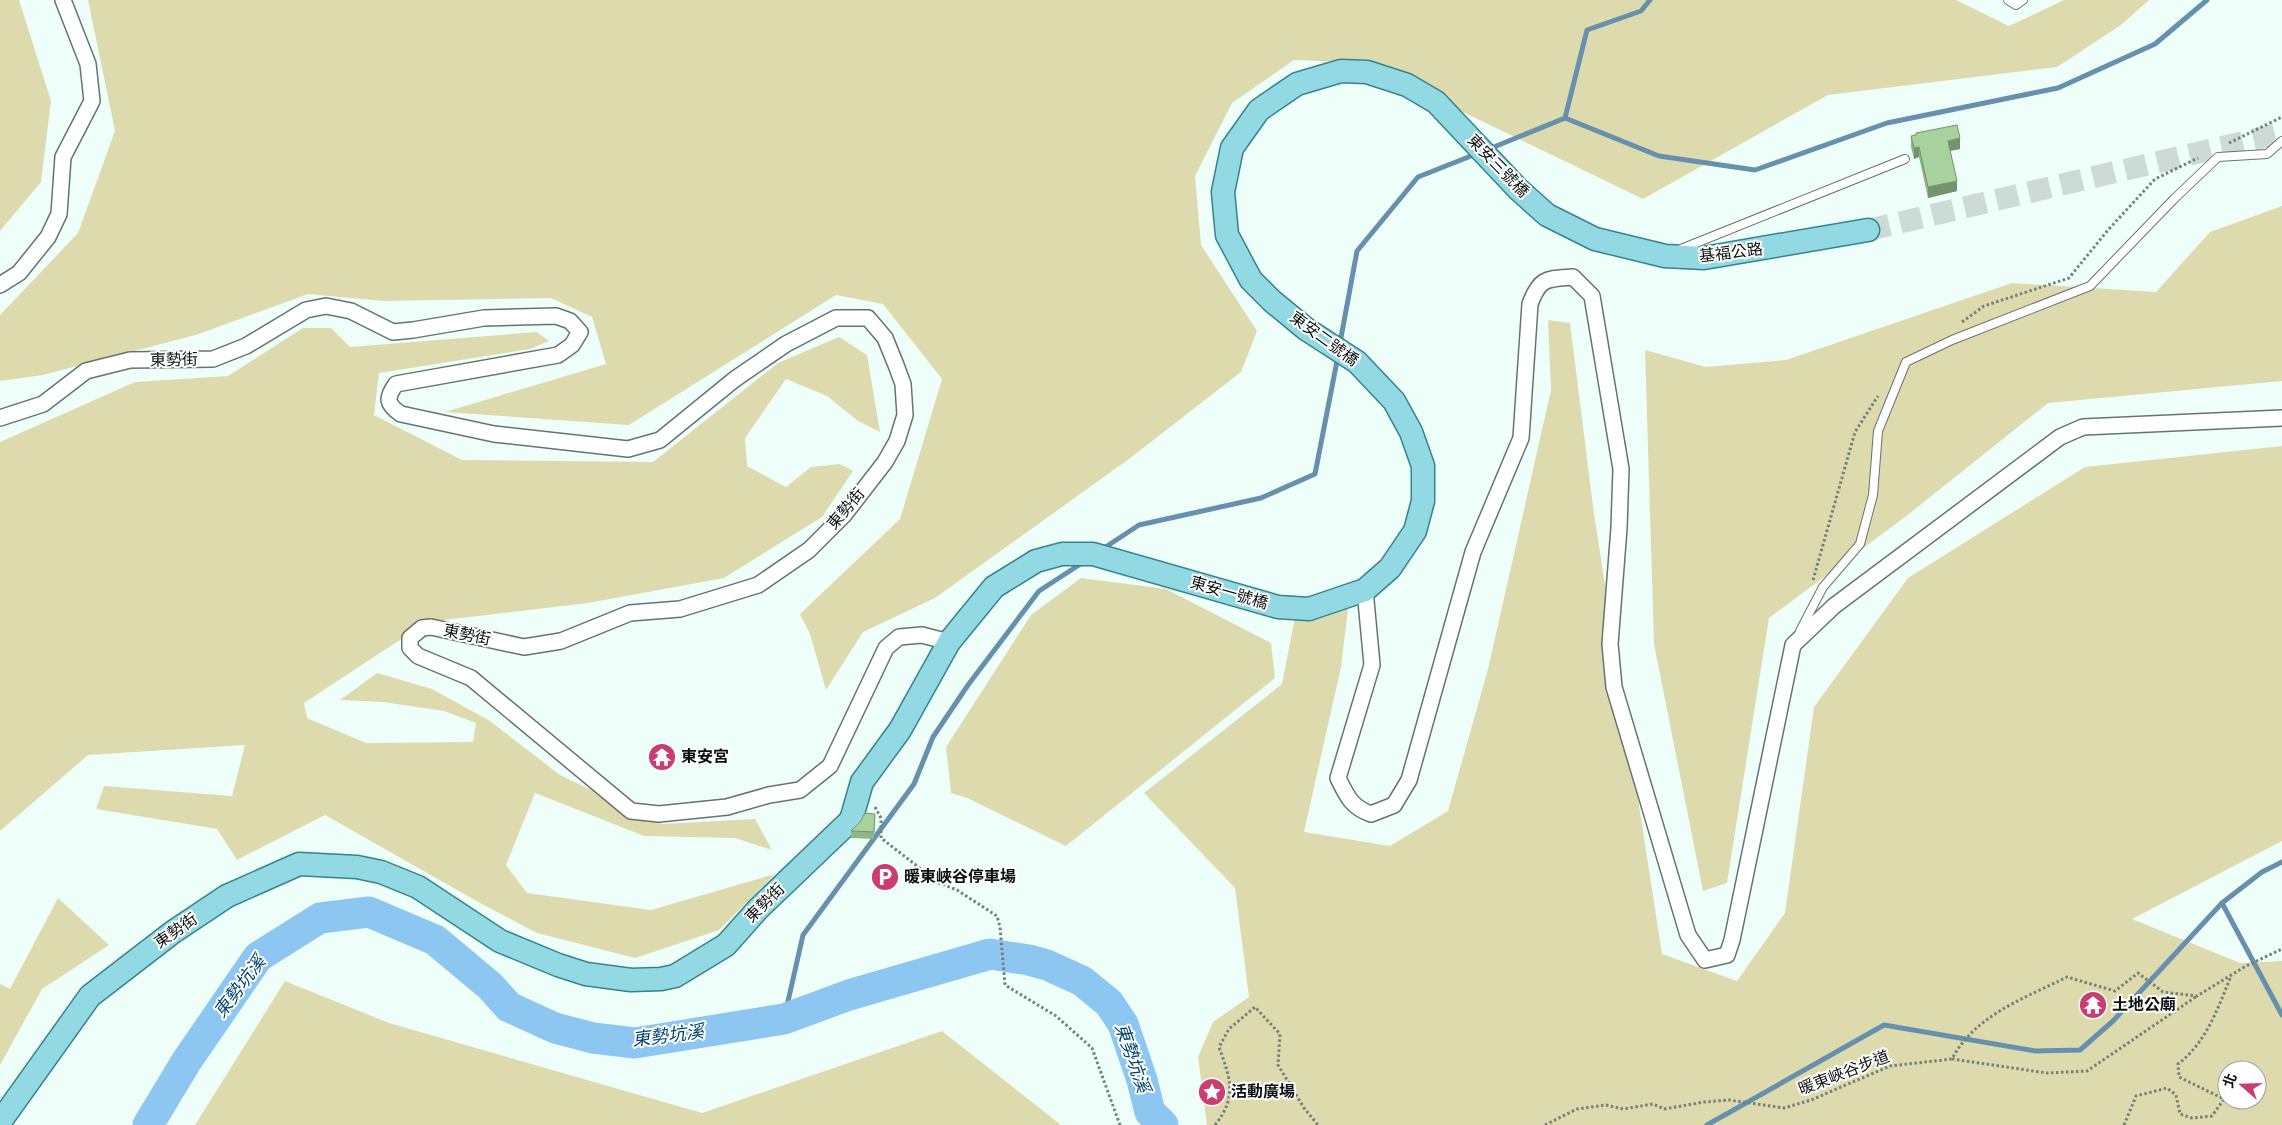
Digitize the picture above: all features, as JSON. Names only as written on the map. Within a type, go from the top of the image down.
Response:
[{"type":"main road","name":"東安三號橋","points":[[1251,280],[1227,235],[1223,192],[1232,148],[1260,110],[1297,84],[1341,71],[1367,72],[1406,85],[1436,102],[1518,189],[1547,215],[1595,240]]},
{"type":"main road","name":"基福公路","points":[[1595,240],[1665,256],[1704,258],[1868,230]]},
{"type":"main road","name":"東安二號橋","points":[[1251,280],[1272,301],[1306,329],[1357,362],[1394,401],[1410,432],[1423,466],[1423,501],[1415,531],[1390,568],[1365,590]]},
{"type":"main road","name":"東安一號橋","points":[[949,642],[994,587],[1036,560],[1062,554],[1093,554],[1278,607],[1309,609],[1365,590]]},
{"type":"main road","name":"東勢街","points":[[0,1122],[90,996],[172,932],[227,896],[299,864],[357,867],[381,872],[418,886],[500,940],[558,965],[586,974],[631,980],[661,979],[675,976],[726,945],[758,909],[851,820],[862,782],[900,730],[949,642]]},
{"type":"street","points":[[0,286],[19,274],[48,237],[59,214],[64,157],[92,101],[88,64],[63,0]]},
{"type":"street","points":[[1365,590],[1372,665],[1338,778],[1349,800],[1359,810],[1371,814],[1394,804],[1409,780],[1473,552],[1521,438],[1530,304],[1536,288],[1546,279],[1573,277],[1592,296],[1621,469],[1619,528],[1610,644],[1614,687],[1688,935],[1705,960],[1726,955],[1732,940],[1793,645],[1834,606],[2060,437],[2083,427],[2282,418]]},
{"type":"street","name":"東勢街","points":[[0,418],[43,404],[86,371],[130,360],[213,359],[246,346],[306,310],[326,306],[351,311],[393,332],[484,318],[556,316],[570,321],[580,332],[572,345],[558,355],[396,384],[389,394],[392,408],[402,414],[494,434],[628,449],[660,440],[735,379],[786,344],[836,318],[868,318],[885,338],[896,365],[903,384],[905,415],[897,441],[885,462],[844,515],[808,550],[758,585],[680,609],[630,613],[561,641],[524,647],[431,627],[422,628],[410,638],[410,648],[418,656],[471,678],[631,811],[659,814],[727,807],[769,795],[800,790],[830,766],[886,648],[898,637],[922,635],[949,642]]},
{"type":"lane","points":[[2008,0],[2016,5],[2023,0]]},
{"type":"lane","points":[[1793,645],[1823,587],[1860,544],[1873,495],[1878,431],[1906,362],[1952,340],[2090,286],[2218,157],[2267,154],[2282,141]]},
{"type":"lane","points":[[1665,256],[1905,159]]},
{"type":"path","points":[[862,782],[881,818],[881,838],[939,883],[956,890],[997,916],[1000,927],[1005,985],[1056,1016],[1092,1048],[1120,1125]]},
{"type":"path","points":[[1952,1058],[1959,1045],[1990,1016],[2067,977],[2115,991],[2138,973],[2163,992],[2197,996],[2246,966],[2282,949]]},
{"type":"path","points":[[2124,1125],[2136,1096],[2167,1088],[2176,1095],[2180,1114],[2192,1118],[2212,1116],[2224,1099],[2179,1077],[2178,1064],[2190,1055],[2211,1024],[2232,976]]},
{"type":"path","name":"暖東峽谷步道","points":[[1545,1125],[1578,1109],[1606,1105],[1623,1109],[1653,1104],[1664,1109],[1729,1100],[1784,1108],[1811,1100],[1890,1066],[1952,1058],[2047,1072],[2087,1071],[2197,996]]},
{"type":"path","points":[[1215,1125],[1224,1114],[1231,1079],[1219,1047],[1229,1029],[1255,1007],[1280,1034],[1278,1065],[1304,1108],[1318,1125]]},
{"type":"shaded area","points":[[0,0],[19,0],[51,101],[41,182],[0,231]]},
{"type":"shaded area","points":[[88,0],[1956,0],[2009,26],[2064,0],[2149,0],[2121,25],[2057,67],[1828,95],[1643,199],[1407,85],[1345,62],[1294,60],[1232,103],[1195,176],[1201,245],[1257,331],[1241,372],[1129,459],[935,598],[863,632],[826,690],[810,634],[800,614],[900,519],[942,379],[883,304],[836,295],[629,425],[445,412],[606,364],[592,317],[551,298],[384,301],[308,294],[199,334],[43,375],[0,381],[0,315],[78,233],[115,131]]},
{"type":"shaded area","points":[[2282,206],[2282,381],[2048,403],[1905,517],[1769,618],[1727,883],[1703,891],[1654,644],[1645,350],[1706,367],[1786,360],[2012,283],[2156,292],[2210,232]]},
{"type":"shaded area","points":[[1548,320],[1570,323],[1594,514],[1662,954],[1737,981],[1785,913],[1814,707],[1908,578],[2085,467],[2282,446],[2282,841],[2132,919],[2240,963],[2282,961],[2282,1125],[1207,1125],[1198,1057],[1213,1022],[1249,997],[1235,888],[1144,793],[1282,684],[1299,596],[1349,601],[1341,667],[1304,832],[1390,846],[1448,811],[1488,669],[1551,390]]},
{"type":"shaded area","points":[[303,328],[331,328],[350,347],[537,332],[549,341],[530,349],[379,373],[374,415],[462,460],[653,462],[778,363],[839,337],[867,355],[880,432],[858,421],[827,396],[786,379],[745,438],[747,466],[786,487],[811,467],[840,464],[853,471],[822,517],[724,578],[588,603],[427,622],[304,703],[307,718],[366,743],[473,742],[476,723],[444,711],[383,702],[340,700],[377,673],[432,689],[490,721],[560,775],[662,824],[755,819],[772,850],[735,838],[644,836],[535,793],[506,865],[527,893],[651,910],[775,874],[719,930],[635,958],[537,933],[480,903],[325,815],[237,860],[217,829],[96,809],[104,786],[232,796],[245,745],[88,755],[0,831],[0,442],[135,382],[228,376]]},
{"type":"shaded area","points":[[1081,578],[1166,589],[1271,643],[1275,678],[1066,846],[967,798],[951,793],[946,747],[1031,615]]},
{"type":"shaded area","points":[[58,898],[109,945],[42,989],[0,1065],[0,984],[10,989]]},
{"type":"shaded area","points":[[285,981],[389,1023],[702,1113],[942,1031],[1061,1125],[195,1125]]},
{"type":"building","points":[[1957,125],[1960,138],[1948,141],[1957,181],[1928,187],[1919,147],[1914,148],[1911,136],[1916,135],[1916,133]]},
{"type":"building","points":[[865,813],[875,814],[874,832],[851,831],[860,822]]},
{"type":"waterway","points":[[1489,149],[1565,118],[1587,30],[1641,11],[1650,0]]},
{"type":"waterway","points":[[1565,118],[1659,156],[1755,170],[1887,123],[2058,88],[2155,44],[2207,0]]},
{"type":"waterway","points":[[1340,343],[1357,251],[1418,177],[1476,154]]},
{"type":"waterway","points":[[1101,550],[1139,525],[1261,498],[1315,474],[1338,356]]},
{"type":"waterway","points":[[784,1019],[803,935],[914,784],[933,737],[968,685],[1039,591],[1082,563]]},
{"type":"waterway","points":[[1707,1125],[1884,1025],[2035,1051],[2080,1050],[2113,1021],[2222,903],[2262,872],[2282,862]]},
{"type":"waterway","points":[[2222,903],[2282,1015]]},
{"type":"waterway","name":"東勢坑溪","points":[[148,1125],[186,1062],[258,957],[320,918],[369,912],[435,940],[490,986],[509,1007],[555,1028],[593,1038],[635,1043],[784,1019],[849,995],[990,954],[1029,960],[1047,965],[1082,981],[1109,1003],[1123,1024],[1142,1080],[1150,1112],[1163,1125]]},
{"type":"tunnel","points":[[1868,230],[2282,133]]},
{"type":"place","name":"東安宮","points":[[662,757]]},
{"type":"place","name":"暖東峽谷停車場","points":[[885,877]]},
{"type":"place","name":"土地公廟","points":[[2093,1005]]},
{"type":"place","name":"活動廣場","points":[[1212,1092]]}]
